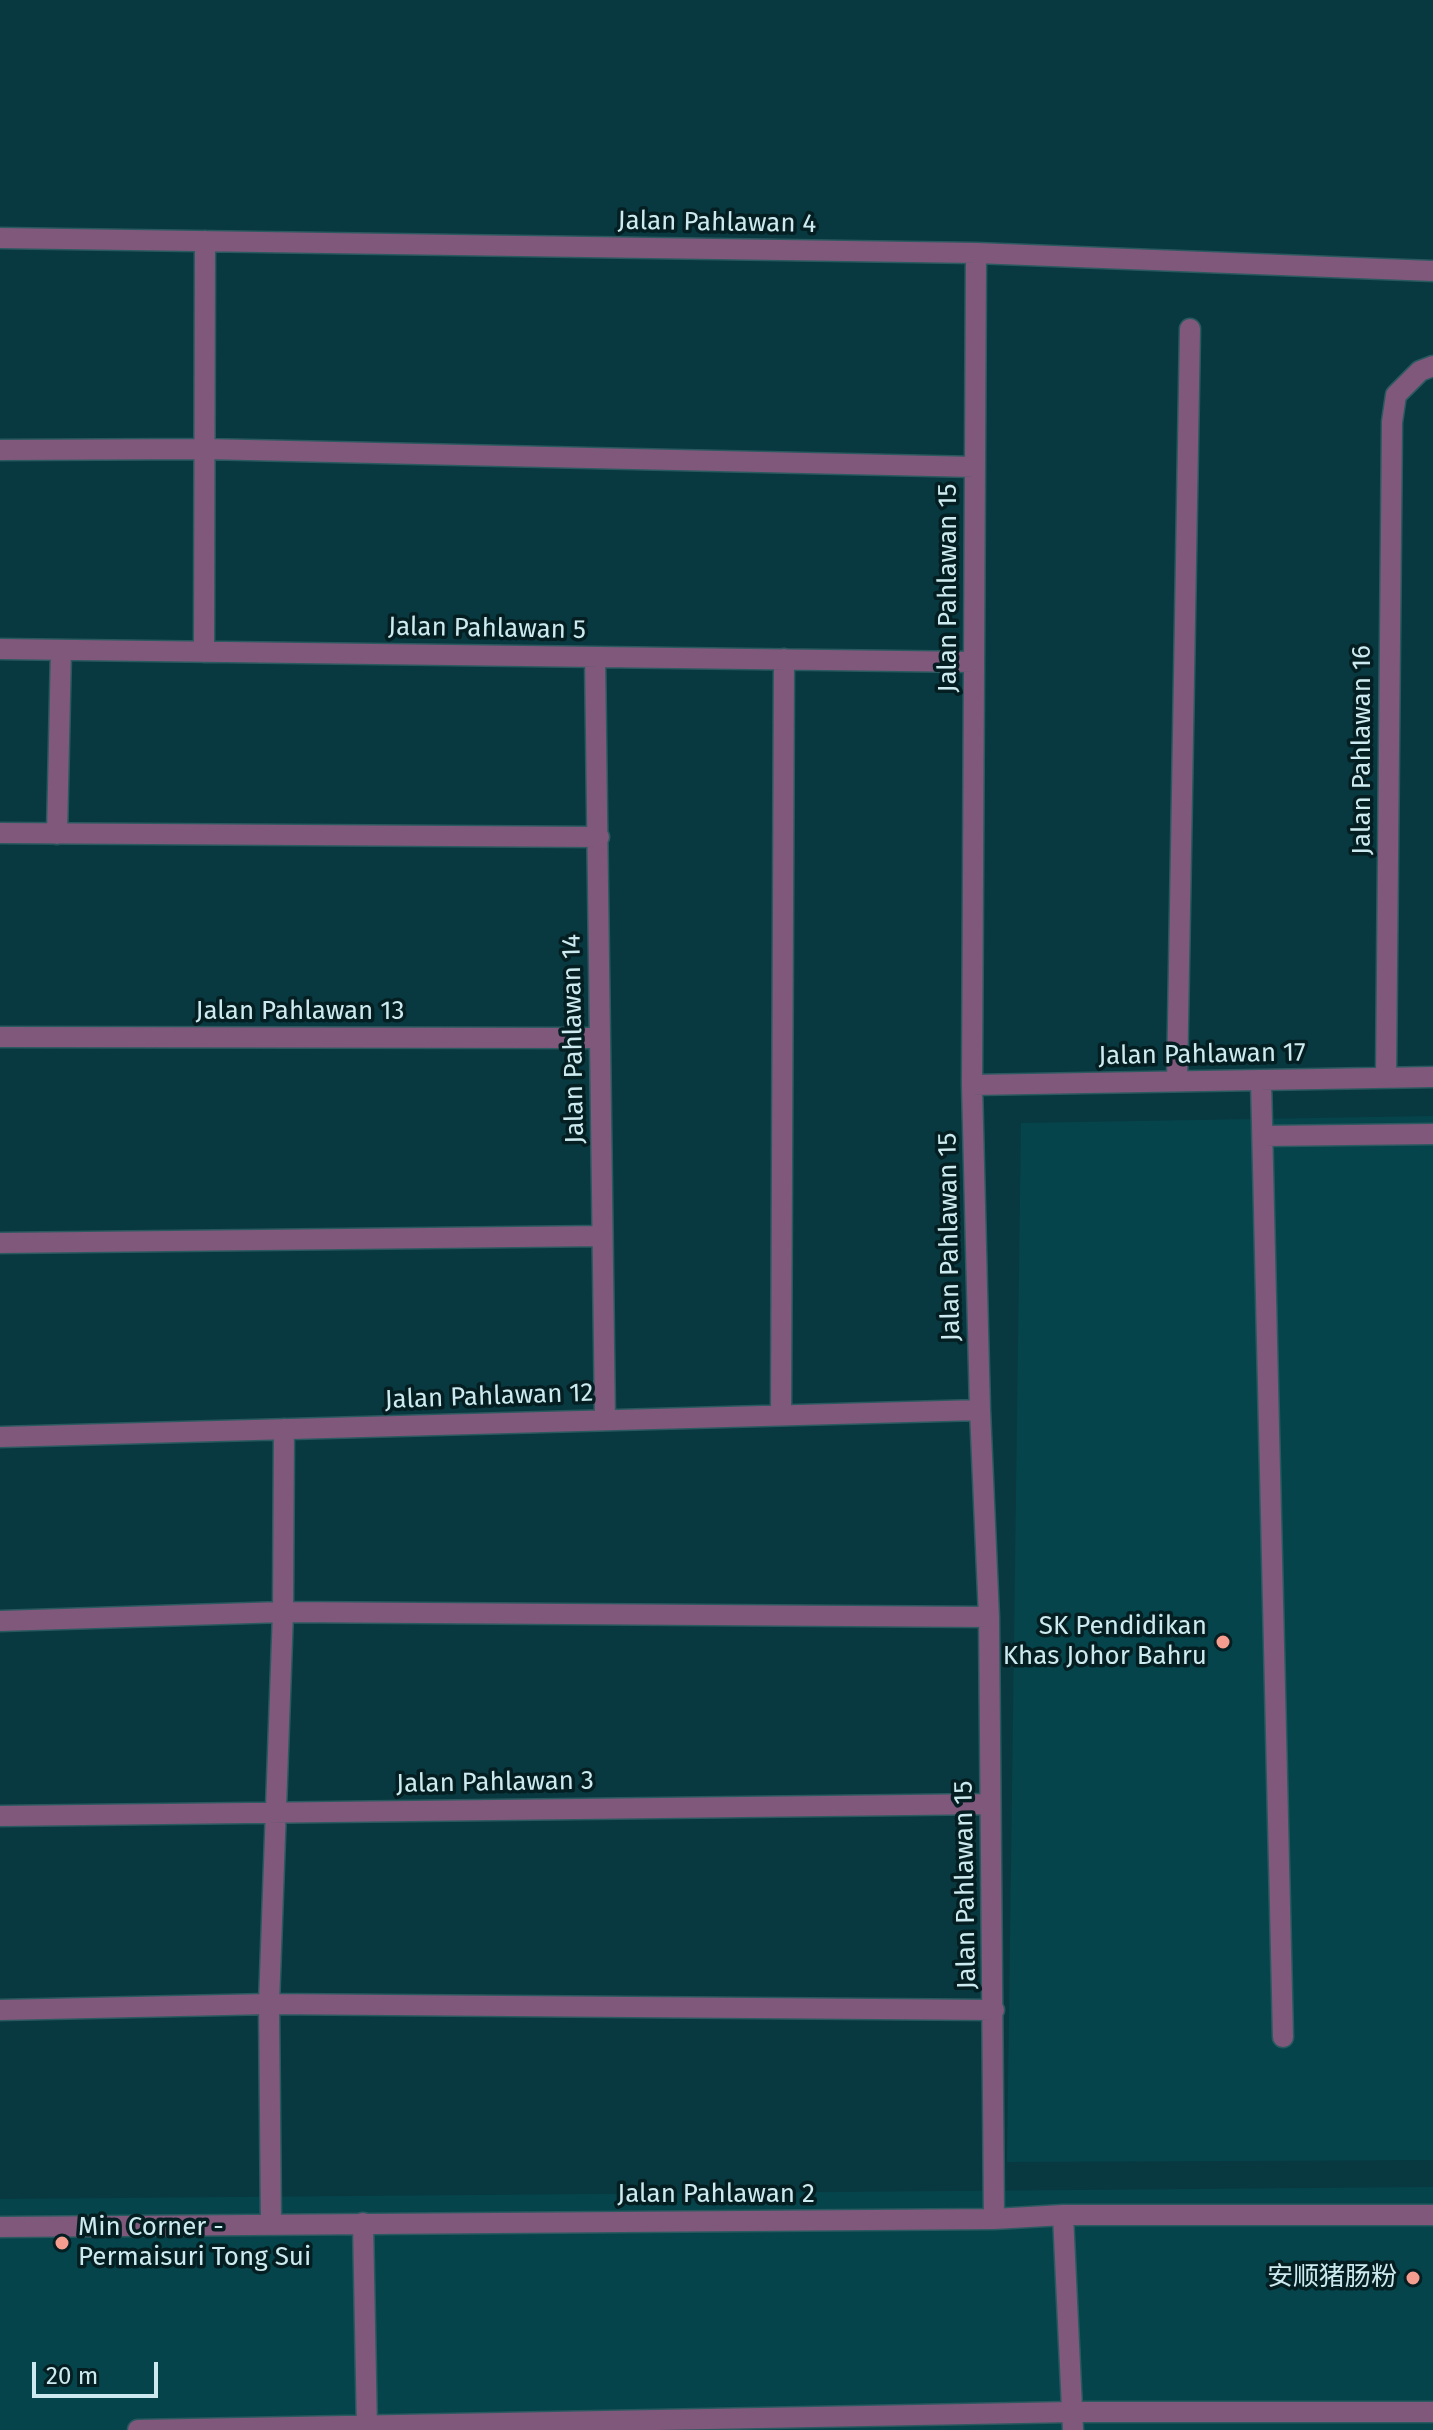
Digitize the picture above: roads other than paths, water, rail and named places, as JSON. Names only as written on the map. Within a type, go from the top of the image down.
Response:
[{"type":"street","name":"Jalan Pahlawan 4","points":[[0,238],[976,253],[1433,271]]},
{"type":"street","points":[[204,652],[205,241]]},
{"type":"street","name":"Jalan Pahlawan 15","points":[[976,253],[972,1085],[989,1617],[994,2219]]},
{"type":"street","points":[[1177,1081],[1190,329]]},
{"type":"street","name":"Jalan Pahlawan 16","points":[[1386,1077],[1392,422],[1396,395],[1420,371],[1433,366]]},
{"type":"street","points":[[0,450],[205,449],[975,467]]},
{"type":"street","name":"Jalan Pahlawan 5","points":[[0,649],[974,662]]},
{"type":"street","points":[[57,834],[61,650]]},
{"type":"street","name":"Jalan Pahlawan 14","points":[[595,657],[605,1420]]},
{"type":"street","points":[[781,1415],[784,659]]},
{"type":"street","points":[[0,833],[599,837]]},
{"type":"street","name":"Jalan Pahlawan 13","points":[[0,1037],[600,1038]]},
{"type":"street","name":"Jalan Pahlawan 17","points":[[972,1085],[1433,1077]]},
{"type":"street","points":[[1261,1080],[1283,2037]]},
{"type":"street","points":[[1263,1136],[1433,1134]]},
{"type":"street","points":[[0,1243],[602,1236]]},
{"type":"street","name":"Jalan Pahlawan 12","points":[[0,1437],[980,1410]]},
{"type":"street","points":[[271,2224],[269,2004],[283,1612],[284,1429]]},
{"type":"street","points":[[0,1621],[283,1612],[989,1617]]},
{"type":"street","name":"Jalan Pahlawan 3","points":[[0,1816],[990,1804]]},
{"type":"street","points":[[0,2010],[269,2004],[994,2010]]},
{"type":"street","points":[[1063,2215],[1073,2421]]},
{"type":"street","name":"Jalan Pahlawan 2","points":[[0,2227],[994,2219],[1063,2215],[1433,2215]]},
{"type":"street","points":[[363,2223],[366,2428]]},
{"type":"street","points":[[138,2430],[1073,2421],[1433,2412]]},
{"type":"place","name":"SK Pendidikan Khas Johor Bahru","points":[[1223,1642]]},
{"type":"place","name":"Min Corner - Permaisuri Tong Sui","points":[[62,2243]]},
{"type":"place","name":"安顺猪肠粉","points":[[1413,2278]]}]
